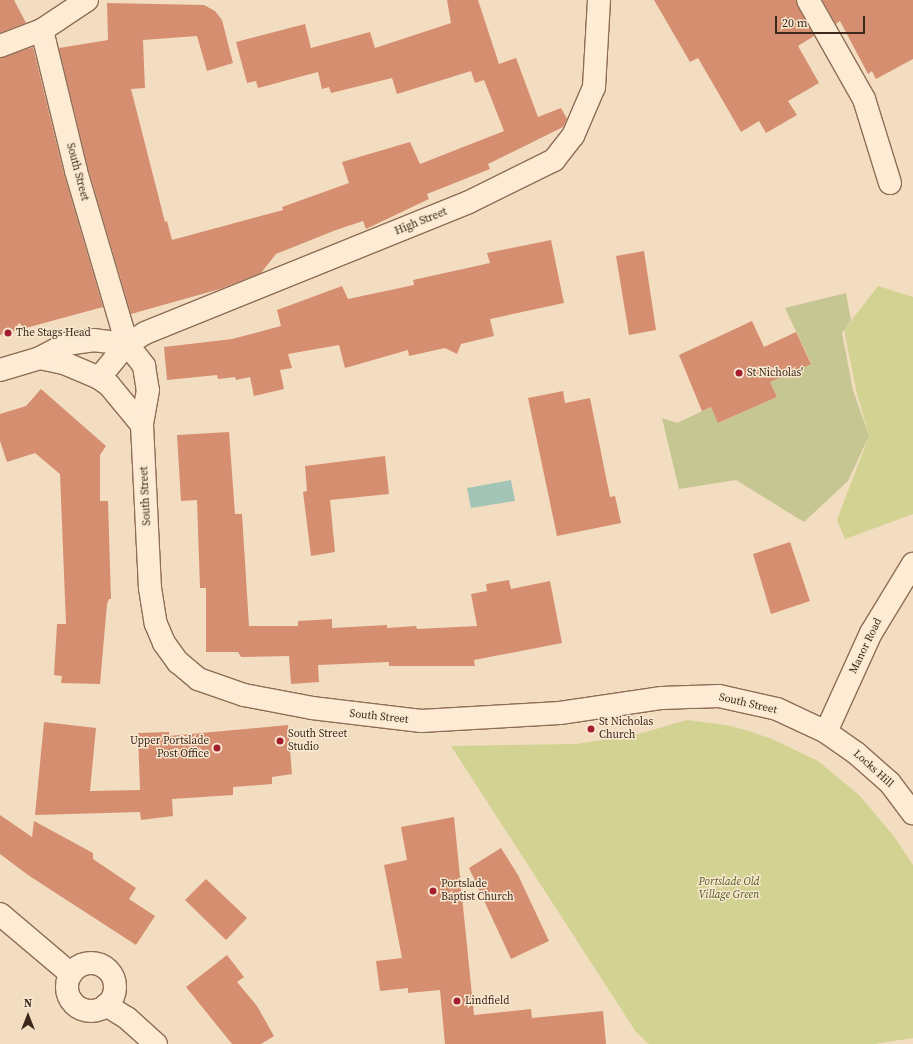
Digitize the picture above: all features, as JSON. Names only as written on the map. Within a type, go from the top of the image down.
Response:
[{"type":"street","points":[[0,46],[42,30],[87,0]]},
{"type":"street","name":"High Street","points":[[99,378],[127,344],[173,321],[470,202],[554,160],[573,136],[594,87],[599,0]]},
{"type":"street","points":[[808,0],[864,99],[890,183]]},
{"type":"street","name":"South Street","points":[[42,30],[76,171],[114,307],[127,344],[144,366],[148,390],[142,425],[150,588],[156,624],[164,643],[178,662],[198,678],[244,695],[312,708],[421,721],[560,713],[662,698],[719,696],[776,709],[826,732]]},
{"type":"street","points":[[0,370],[40,358],[66,344],[93,340],[127,344]]},
{"type":"street","points":[[40,358],[64,362],[99,378],[112,389],[142,425]]},
{"type":"street","name":"Manor Road","points":[[826,732],[871,633],[904,574],[913,564]]},
{"type":"street","name":"Locks Hill","points":[[826,732],[856,753],[890,783],[913,813]]},
{"type":"street","points":[[0,914],[71,974]]},
{"type":"street","points":[[90,963],[104,967],[110,972],[115,986],[112,1000],[106,1006],[93,1010],[78,1006],[73,1002],[67,988],[71,974],[83,964],[90,963]]},
{"type":"street","points":[[106,1006],[127,1018],[156,1044]]},
{"type":"green space","points":[[878,286],[913,297],[913,514],[845,539],[837,520],[869,436],[856,390],[844,330]]},
{"type":"green space","name":"St Nicholas'","points":[[846,293],[851,320],[842,333],[853,390],[869,436],[848,481],[804,522],[736,480],[679,489],[662,418],[677,423],[711,407],[719,423],[777,397],[770,382],[811,363],[785,308]]},
{"type":"green space","name":"Portslade Old Village Green","points":[[687,720],[726,725],[749,731],[772,739],[818,761],[859,795],[893,835],[913,865],[913,1038],[874,1044],[649,1044],[636,1032],[451,746],[576,744],[635,735]]},
{"type":"shaded area","points":[[511,480],[515,501],[471,508],[467,488]]},
{"type":"building","points":[[0,0],[14,0],[26,23],[0,33]]},
{"type":"building","points":[[447,0],[478,0],[499,64],[516,58],[538,117],[561,108],[567,119],[563,127],[488,164],[490,169],[427,194],[429,199],[366,229],[363,221],[336,230],[276,254],[261,273],[220,289],[131,314],[88,168],[59,48],[108,40],[107,3],[204,5],[215,11],[222,20],[233,63],[207,71],[197,36],[143,40],[145,88],[131,89],[165,222],[167,221],[172,240],[283,210],[282,207],[349,183],[342,162],[410,142],[420,164],[504,131],[484,80],[475,83],[471,71],[397,94],[392,78],[331,93],[329,87],[322,89],[318,72],[258,88],[256,81],[247,83],[236,42],[305,24],[311,48],[370,32],[375,48],[451,23]]},
{"type":"building","points":[[654,0],[796,0],[814,36],[798,46],[819,83],[788,101],[797,115],[766,133],[759,121],[741,132],[698,58],[690,62]]},
{"type":"building","points":[[822,0],[913,0],[913,59],[876,79],[872,71],[868,74],[840,21],[836,24]]},
{"type":"building","points":[[33,47],[64,174],[103,307],[0,335],[0,58]]},
{"type":"building","points":[[551,240],[564,303],[490,319],[494,336],[461,344],[457,354],[445,348],[409,356],[408,350],[345,368],[339,345],[288,354],[292,368],[280,370],[284,389],[254,396],[250,377],[236,380],[235,377],[218,379],[217,375],[167,380],[164,347],[232,339],[281,326],[277,310],[342,286],[348,299],[414,285],[413,280],[490,263],[487,253]]},
{"type":"building","points":[[644,251],[656,330],[629,335],[616,256]]},
{"type":"building","name":"St Nicholas'","points":[[752,321],[764,347],[796,332],[811,364],[770,382],[777,397],[718,423],[711,407],[702,411],[679,355]]},
{"type":"building","points":[[41,389],[106,446],[100,455],[100,501],[108,501],[111,599],[109,599],[107,604],[100,684],[61,683],[62,676],[54,675],[57,624],[66,624],[60,474],[35,453],[7,462],[0,441],[0,414],[26,406]]},
{"type":"building","points":[[563,391],[565,403],[590,398],[610,497],[615,496],[621,523],[557,536],[528,398]]},
{"type":"building","points":[[229,432],[235,514],[242,514],[249,626],[298,626],[298,621],[332,619],[332,628],[387,625],[387,628],[416,626],[417,629],[477,626],[471,594],[487,591],[486,584],[509,580],[511,589],[550,581],[562,643],[474,660],[475,666],[389,666],[389,662],[318,665],[319,682],[291,684],[289,656],[241,657],[238,652],[206,652],[206,588],[200,588],[197,500],[181,501],[177,435]]},
{"type":"building","points":[[385,456],[389,494],[330,500],[335,552],[311,556],[303,492],[307,491],[305,466]]},
{"type":"building","points":[[790,542],[810,601],[771,614],[753,554]]},
{"type":"building","points":[[44,722],[96,728],[90,791],[140,790],[138,733],[169,732],[169,736],[288,725],[292,774],[272,777],[272,784],[233,787],[233,795],[172,799],[173,816],[141,820],[140,812],[35,815]]},
{"type":"building","points":[[0,815],[32,837],[34,821],[93,853],[93,859],[136,888],[129,899],[155,916],[136,945],[28,875],[0,854]]},
{"type":"building","points":[[454,817],[474,1015],[531,1009],[532,1018],[603,1011],[606,1044],[445,1044],[440,990],[408,993],[408,988],[380,991],[376,961],[402,958],[384,865],[407,860],[401,827]]},
{"type":"building","points":[[501,848],[518,875],[549,941],[511,959],[469,868]]},
{"type":"building","points":[[206,879],[247,918],[226,940],[185,900]]},
{"type":"building","points":[[227,955],[244,977],[237,982],[257,1006],[274,1036],[261,1044],[232,1044],[186,987]]},
{"type":"place","name":"The Stags Head","points":[[8,333]]},
{"type":"place","name":"St Nicholas'","points":[[739,373]]},
{"type":"place","name":"St Nicholas Church","points":[[591,729]]},
{"type":"place","name":"South Street Studio","points":[[280,741]]},
{"type":"place","name":"Upper Portslade Post Office","points":[[217,748]]},
{"type":"place","name":"Portslade Baptist Church","points":[[433,891]]},
{"type":"place","name":"Lindfield","points":[[457,1001]]}]
